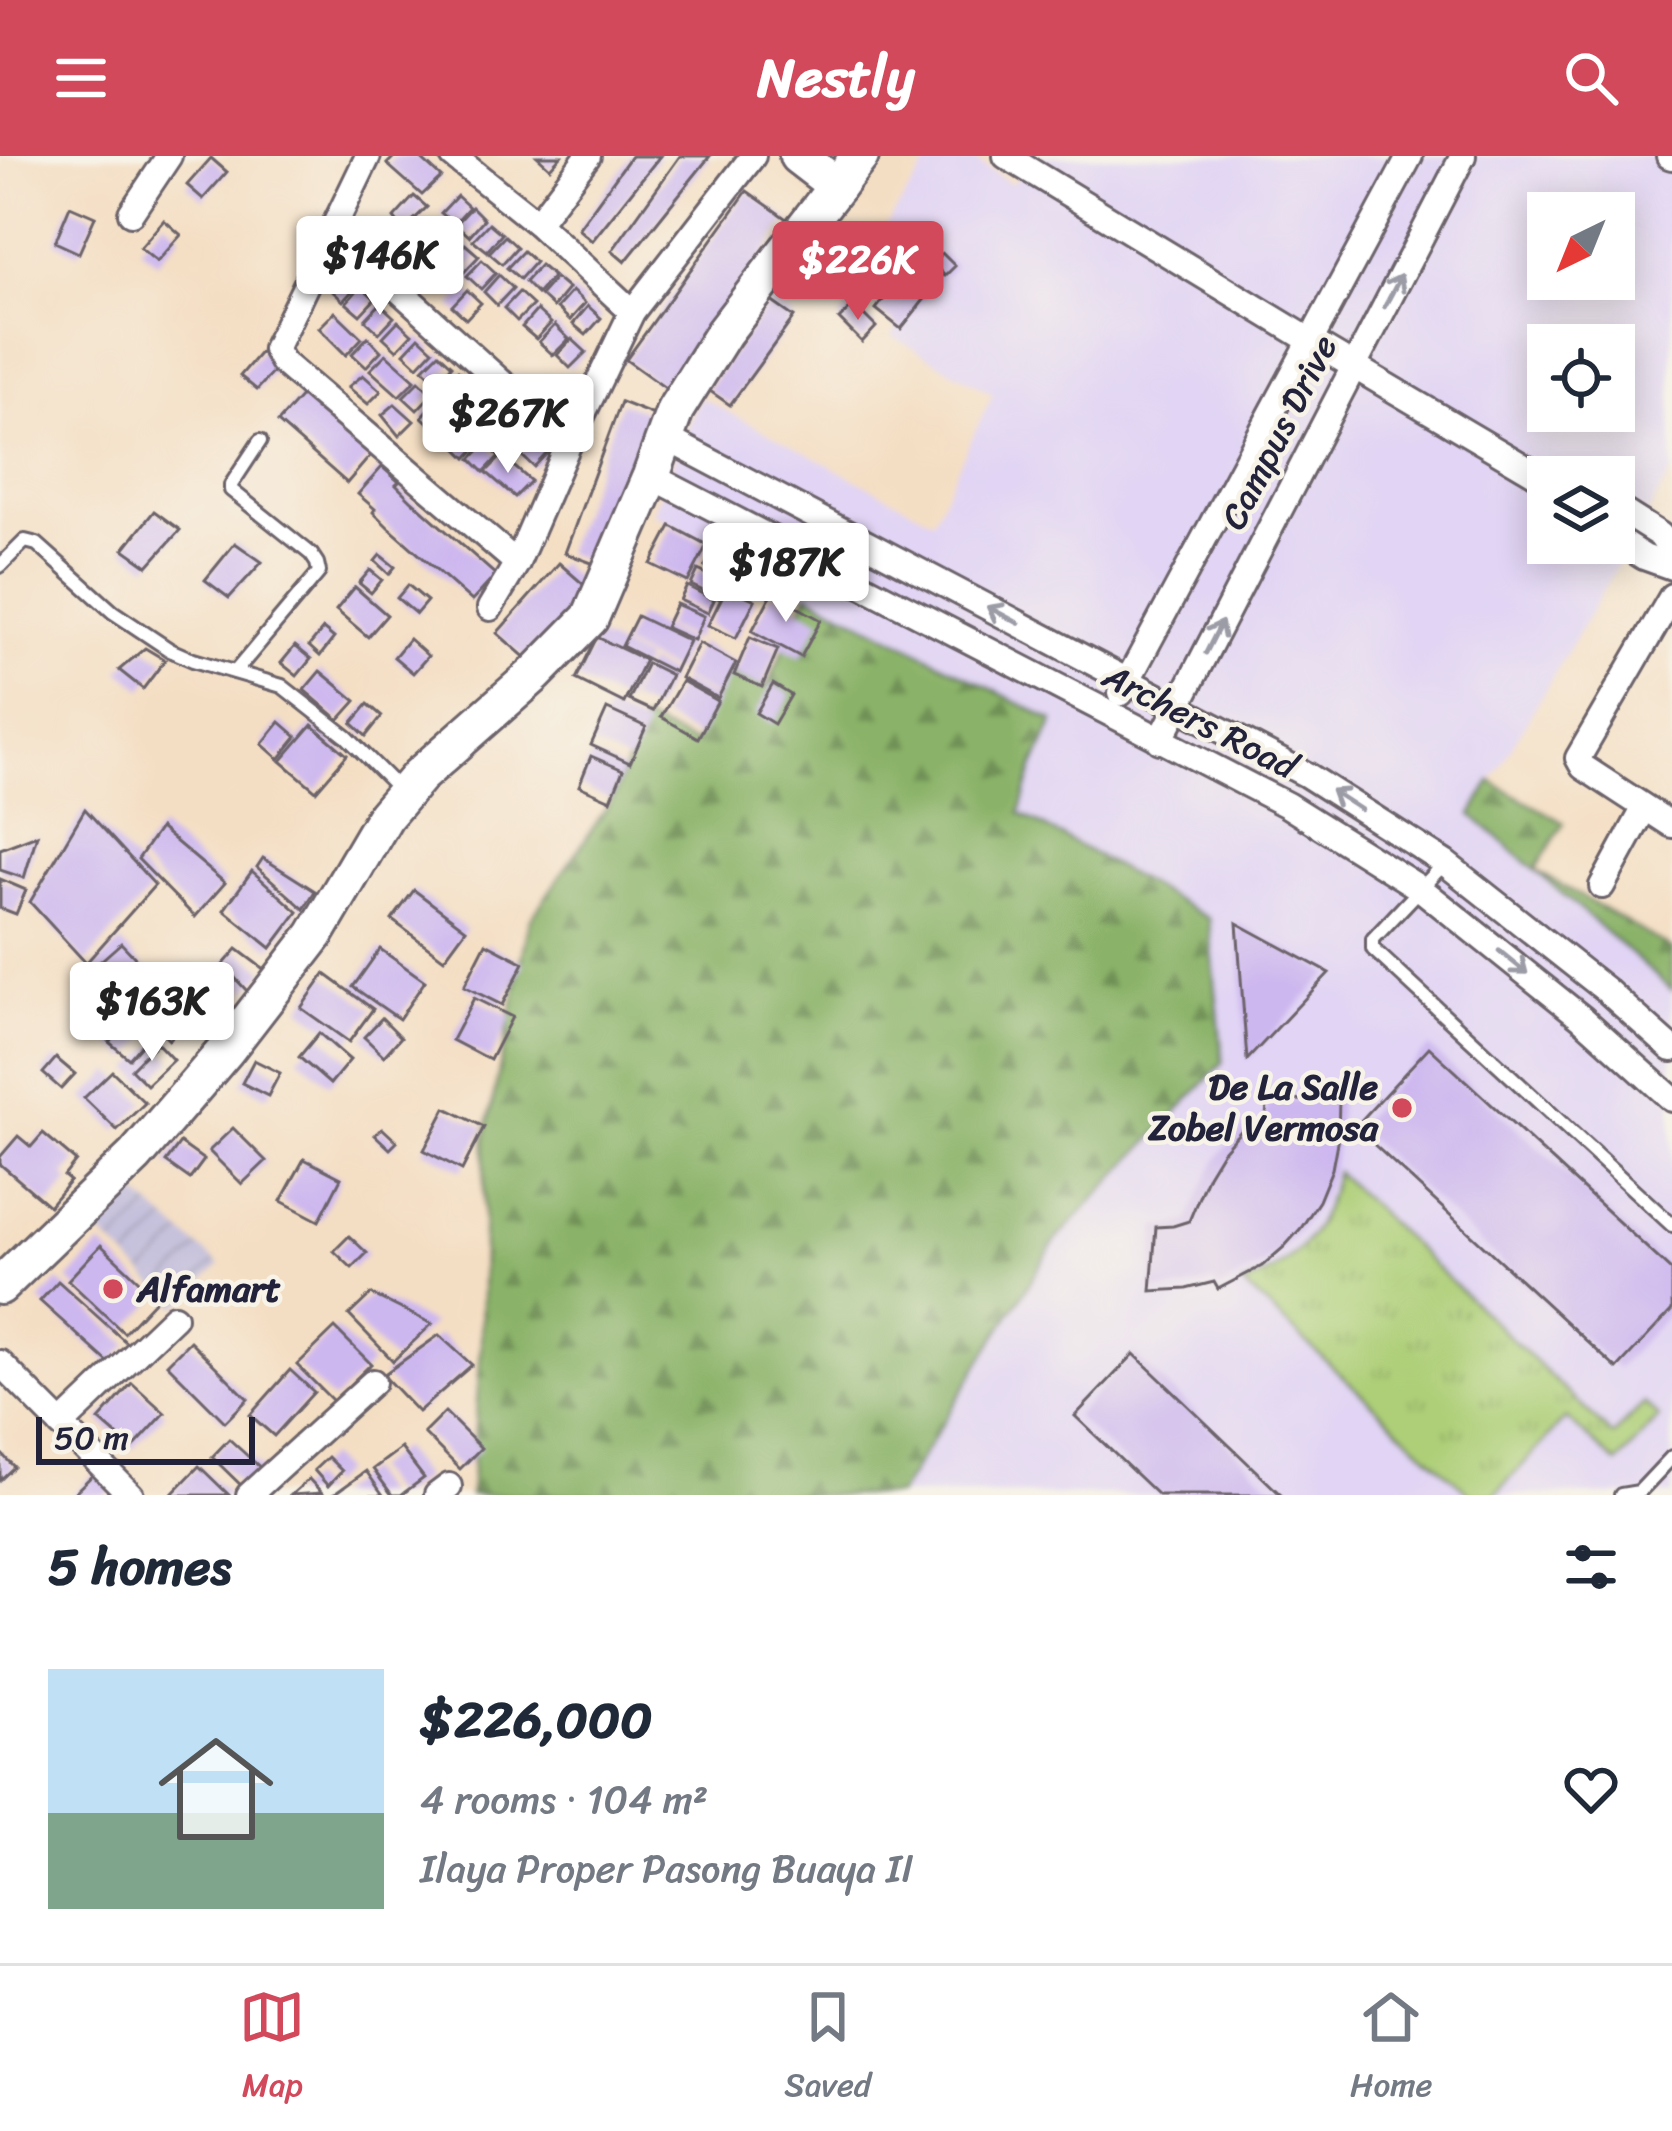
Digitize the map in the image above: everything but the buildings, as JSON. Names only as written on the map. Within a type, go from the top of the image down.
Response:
[{"type":"street","points":[[131,213],[169,156]]},
{"type":"street","points":[[368,156],[275,349],[282,362],[518,563]]},
{"type":"street","points":[[453,156],[537,223],[632,312]]},
{"type":"street","points":[[537,223],[588,156]]},
{"type":"street","points":[[490,608],[518,563],[632,312],[753,156]]},
{"type":"street","points":[[798,156],[837,186]]},
{"type":"street","points":[[0,1286],[135,1156],[226,1050],[316,935],[386,816],[418,776],[535,674],[590,618],[674,410],[724,332],[860,156]]},
{"type":"street","points":[[1006,156],[1527,469]]},
{"type":"street","name":"Campus Drive","points":[[1109,715],[1410,156]]},
{"type":"street","name":"Campus Drive","points":[[1160,741],[1463,156]]},
{"type":"street","points":[[332,230],[569,443]]},
{"type":"street","name":"Archers Road","points":[[664,437],[1307,775],[1445,863],[1606,990],[1672,1049]]},
{"type":"street","name":"Archers Road","points":[[651,476],[1287,805],[1421,889],[1582,1018],[1672,1100]]},
{"type":"street","points":[[1635,519],[1660,535],[1672,552]]},
{"type":"street","points":[[1635,551],[1672,567]]},
{"type":"street","points":[[1672,596],[1578,758],[1583,767],[1672,826]]},
{"type":"street","points":[[1602,886],[1643,808]]},
{"type":"street","points":[[61,1425],[174,1317]]},
{"type":"street","points":[[0,1363],[131,1495]]},
{"type":"street","points":[[250,1495],[373,1382]]},
{"type":"lane","points":[[235,672],[319,572],[311,554],[231,490],[260,441]]},
{"type":"lane","points":[[0,566],[25,542],[38,544],[113,612],[170,650],[282,686],[347,737],[404,794]]},
{"type":"lane","points":[[1445,863],[1373,939],[1373,949],[1672,1225]]},
{"type":"lane","points":[[1621,1495],[1642,1493],[1672,1457]]},
{"type":"shaded area","points":[[933,156],[968,156],[1012,184],[1034,156],[1672,156],[1672,472],[1635,535],[1635,456],[1527,456],[1527,564],[1618,564],[1472,815],[1672,990],[1672,1495],[470,1495],[481,1350],[485,1139],[530,920],[614,797],[643,720],[695,744],[726,671],[767,687],[808,594],[653,513],[700,397],[933,520],[993,394],[892,336],[934,275],[878,238]]},
{"type":"shaded area","points":[[137,1194],[220,1265],[178,1307],[97,1230]]},
{"type":"green space","points":[[808,594],[1054,721],[1020,813],[1209,919],[1223,1063],[1056,1240],[898,1495],[470,1495],[481,1350],[485,1139],[530,920],[614,797],[643,720],[695,744],[726,671],[767,687]]},
{"type":"green space","points":[[1491,781],[1564,823],[1535,870],[1672,949],[1672,990],[1472,815]]},
{"type":"green space","points":[[1336,1172],[1613,1436],[1644,1403],[1659,1418],[1617,1464],[1566,1418],[1495,1495],[1471,1495],[1244,1285],[1281,1266],[1306,1242]]},
{"type":"place","name":"De La Salle Zobel Vermosa","points":[[1402,1108]]},
{"type":"place","name":"Alfamart","points":[[113,1289]]}]
